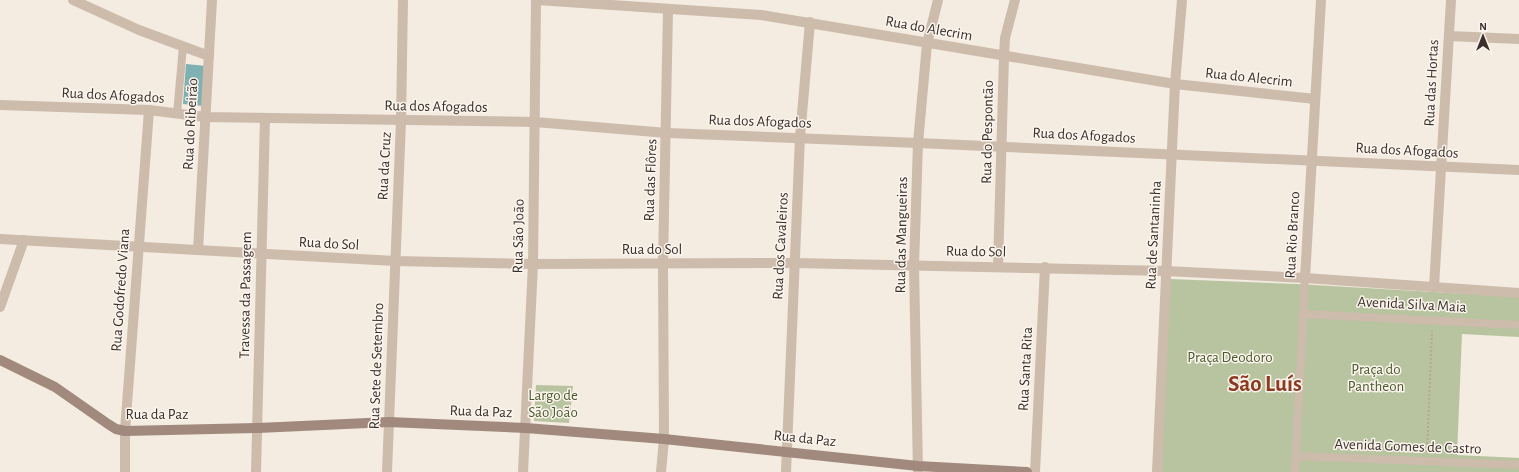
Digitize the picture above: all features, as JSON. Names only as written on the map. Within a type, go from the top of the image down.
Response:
[{"type":"main road","name":"Rua da Paz","points":[[0,360],[55,387],[108,424],[116,429],[125,431],[258,428],[389,422],[526,428],[664,439],[786,451],[918,469],[1027,472]]},
{"type":"street","points":[[73,0],[139,30],[210,56]]},
{"type":"street","name":"Rua do Ribeirão","points":[[198,250],[212,0]]},
{"type":"street","name":"Rua da Cruz","points":[[394,261],[401,120],[403,0]]},
{"type":"street","name":"Rua do Alecrim","points":[[537,0],[620,3],[668,9],[761,15],[810,22],[927,44],[1176,84],[1315,99]]},
{"type":"street","name":"Rua São João","points":[[523,472],[533,264],[537,0]]},
{"type":"street","name":"Rua das Mangueiras","points":[[918,469],[914,266],[918,143],[927,44],[938,0]]},
{"type":"street","name":"Rua do Pespontão","points":[[998,267],[1005,38],[1015,0]]},
{"type":"street","name":"Rua de Santaninha","points":[[1157,472],[1166,271],[1182,0]]},
{"type":"street","name":"Rua Rio Branco","points":[[1295,472],[1321,0]]},
{"type":"street","name":"Rua das Hortas","points":[[1434,287],[1451,0]]},
{"type":"street","name":"Rua das Flôres","points":[[661,472],[664,439],[663,264],[667,133],[668,9]]},
{"type":"street","name":"Rua dos Cavaleiros","points":[[786,472],[800,137],[810,22]]},
{"type":"street","points":[[1449,36],[1519,39]]},
{"type":"street","points":[[177,114],[183,46]]},
{"type":"street","name":"Rua dos Afogados","points":[[0,105],[148,110],[205,117],[535,122],[667,133],[800,137],[1519,170]]},
{"type":"street","name":"Rua Godofredo Viana","points":[[125,472],[125,431],[148,110]]},
{"type":"street","name":"Travessa da Passagem","points":[[256,472],[260,254],[265,118]]},
{"type":"street","name":"Rua do Sol","points":[[0,239],[394,261],[533,264],[794,263],[1045,267],[1305,278]]},
{"type":"street","points":[[0,307],[24,240]]},
{"type":"street","name":"Rua Sete de Setembro","points":[[387,472],[394,261]]},
{"type":"street","name":"Rua Santa Rita","points":[[1035,472],[1045,267]]},
{"type":"street","name":"Avenida Silva Maia","points":[[1305,278],[1519,293]]},
{"type":"street","name":"Avenida Silva Maia","points":[[1303,314],[1519,325]]},
{"type":"street","name":"Avenida Gomes de Castro","points":[[1296,456],[1519,465]]},
{"type":"path","points":[[1426,461],[1432,320],[1445,288]]},
{"type":"green space","points":[[1170,279],[1297,284],[1519,297],[1519,337],[1462,334],[1457,455],[1519,458],[1519,472],[1161,472]]},
{"type":"green space","name":"Largo de São João","points":[[536,385],[573,386],[569,423],[534,421]]},
{"type":"water","points":[[186,64],[206,66],[203,106],[183,104]]},
{"type":"district","name":"São Luís","points":[[1265,383]]},
{"type":"park label","name":"Praça Deodoro","points":[[1230,357]]},
{"type":"park label","name":"Praça do Pantheon","points":[[1376,378]]}]
